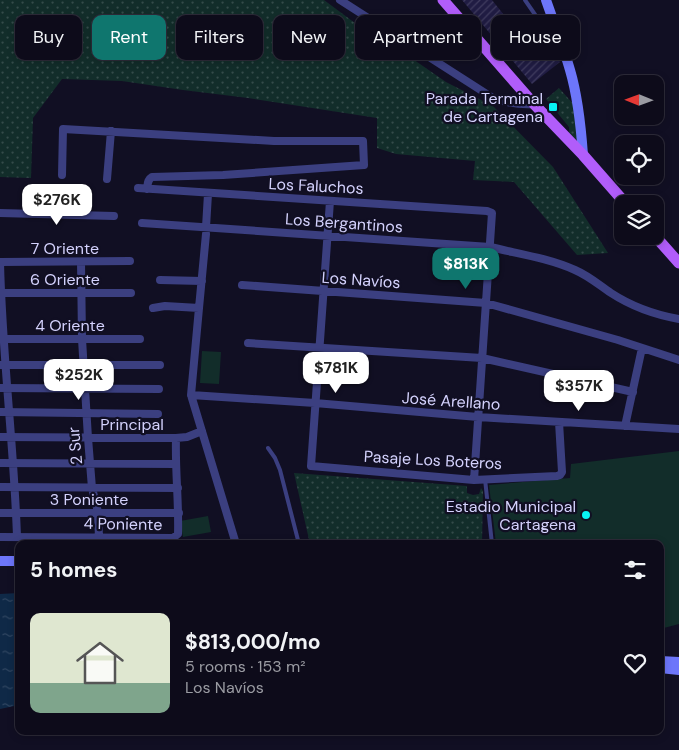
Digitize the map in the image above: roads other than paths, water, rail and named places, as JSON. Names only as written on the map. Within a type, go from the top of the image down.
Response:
[{"type":"main road","points":[[438,0],[454,15]]},
{"type":"main road","points":[[444,0],[456,15]]},
{"type":"main road","points":[[481,44],[618,195]]},
{"type":"main road","points":[[663,245],[679,263]]},
{"type":"street","points":[[340,0],[493,98],[510,103],[534,104]]},
{"type":"street","points":[[546,0],[571,72],[577,101],[583,155]]},
{"type":"street","points":[[62,175],[63,129],[274,140],[363,141],[364,164],[152,177],[148,181],[147,189]]},
{"type":"street","points":[[107,180],[111,131]]},
{"type":"street","name":"Los Faluchos","points":[[138,188],[487,211],[492,212],[490,247]]},
{"type":"street","points":[[208,194],[192,395],[235,540]]},
{"type":"street","points":[[315,404],[330,201]]},
{"type":"street","points":[[0,213],[114,216]]},
{"type":"street","name":"Los Bergantinos","points":[[142,223],[206,231],[328,236],[490,247],[565,266],[589,278],[624,300],[652,312],[679,319]]},
{"type":"street","points":[[474,480],[490,247]]},
{"type":"street","name":"7 Oriente","points":[[0,262],[130,261]]},
{"type":"street","points":[[0,262],[4,388],[10,412],[17,537]]},
{"type":"street","name":"2 Sur","points":[[81,262],[83,366],[92,488],[98,512],[99,538]]},
{"type":"street","points":[[160,280],[202,281]]},
{"type":"street","name":"Los Navíos","points":[[242,285],[486,303],[618,340],[679,360]]},
{"type":"street","name":"6 Oriente","points":[[0,293],[131,293]]},
{"type":"street","points":[[153,308],[165,306],[198,308]]},
{"type":"street","name":"4 Oriente","points":[[2,339],[140,339]]},
{"type":"street","points":[[248,342],[482,358],[633,392]]},
{"type":"street","points":[[625,426],[642,348]]},
{"type":"street","points":[[3,365],[160,365]]},
{"type":"street","points":[[4,388],[159,389]]},
{"type":"street","name":"José Arellano","points":[[192,395],[679,430]]},
{"type":"street","name":"Pasaje Los Boteros","points":[[315,404],[311,466],[474,480],[560,475],[562,472],[558,422]]},
{"type":"street","points":[[0,412],[158,414]]},
{"type":"street","name":"Principal","points":[[0,437],[176,438],[187,437],[202,431]]},
{"type":"street","name":"4 Poniente","points":[[0,537],[173,538],[178,534],[179,513],[175,464],[176,438]]},
{"type":"street","points":[[0,463],[175,464]]},
{"type":"street","points":[[0,487],[178,488]]},
{"type":"street","name":"3 Poniente","points":[[0,513],[179,513]]},
{"type":"street","points":[[0,561],[15,561]]},
{"type":"street","points":[[664,661],[679,662]]},
{"type":"street","points":[[664,668],[679,670]]},
{"type":"lane","points":[[525,0],[535,15]]},
{"type":"lane","points":[[268,448],[280,470],[298,540]]},
{"type":"lane","points":[[485,479],[492,540]]},
{"type":"water","points":[[15,593],[15,706],[0,709],[0,594]]},
{"type":"place","name":"Parada Terminal de Cartagena","points":[[553,107]]},
{"type":"place","name":"Estadio Municipal Cartagena","points":[[586,515]]}]
